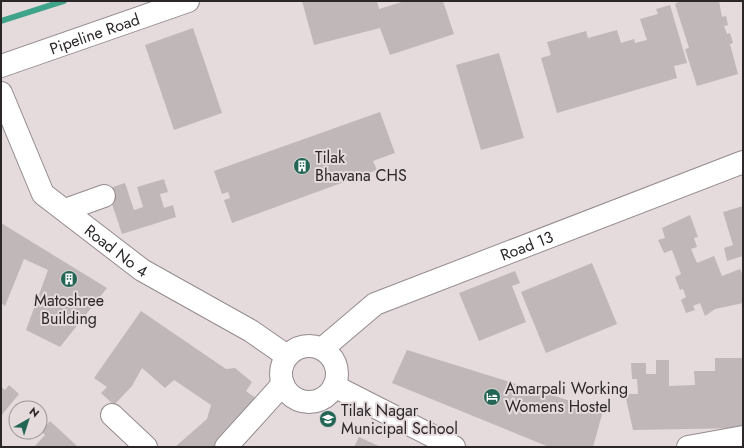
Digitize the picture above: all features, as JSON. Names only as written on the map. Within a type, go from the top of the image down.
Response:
[{"type":"street","name":"Pipeline Road","points":[[1,66],[188,1]]},
{"type":"street","name":"Road No 4","points":[[1,93],[43,194],[142,270],[251,331],[287,356]]},
{"type":"street","name":"Road 13","points":[[322,349],[375,304],[743,162]]},
{"type":"street","points":[[65,210],[104,196]]},
{"type":"street","points":[[303,346],[313,346],[322,349],[334,361],[337,370],[334,386],[322,398],[314,401],[305,401],[292,395],[283,384],[281,374],[287,356],[294,350],[303,346]]},
{"type":"street","points":[[226,447],[283,384]]},
{"type":"street","points":[[334,386],[454,447]]},
{"type":"street","points":[[112,415],[146,447]]},
{"type":"street","points":[[688,447],[743,437]]},
{"type":"building","points":[[302,1],[377,1],[379,9],[405,1],[443,1],[454,34],[390,55],[380,28],[314,45]]},
{"type":"building","points":[[680,1],[719,1],[722,17],[726,16],[728,25],[724,26],[727,34],[730,33],[733,43],[730,44],[738,74],[697,86],[685,49],[689,48],[675,4]]},
{"type":"building","points":[[670,5],[687,63],[674,66],[677,78],[557,113],[541,58],[551,55],[547,42],[586,31],[588,38],[617,30],[621,43],[634,39],[635,43],[647,40],[640,19],[658,14],[656,9]]},
{"type":"building","points":[[193,28],[222,113],[174,130],[145,45]]},
{"type":"building","points":[[499,53],[524,138],[481,150],[456,65]]},
{"type":"building","name":"Tilak Bhavana CHS","points":[[380,112],[395,153],[373,161],[377,170],[232,223],[224,200],[230,198],[228,192],[222,194],[214,171]]},
{"type":"building","points":[[164,179],[168,192],[160,194],[164,208],[173,205],[176,217],[122,234],[107,189],[125,183],[134,210],[143,207],[137,187]]},
{"type":"building","points":[[743,206],[743,256],[727,261],[724,248],[733,245],[723,212]]},
{"type":"building","points":[[690,215],[698,237],[694,238],[697,247],[691,249],[697,263],[714,256],[722,276],[740,269],[743,276],[743,303],[715,309],[705,316],[700,303],[693,306],[695,310],[686,313],[681,300],[686,297],[683,289],[680,290],[675,277],[681,274],[672,250],[664,253],[658,240],[665,238],[662,228]]},
{"type":"building","name":"Matoshree Building","points":[[1,223],[107,288],[60,347],[26,330],[48,270],[24,259],[5,306],[1,303]]},
{"type":"building","points":[[592,263],[617,324],[546,353],[521,292]]},
{"type":"building","points":[[515,271],[520,283],[512,286],[526,322],[479,341],[459,293]]},
{"type":"building","points":[[141,311],[226,369],[235,368],[252,382],[246,391],[257,399],[221,447],[175,447],[207,419],[211,405],[174,380],[165,388],[142,368],[132,386],[114,405],[101,393],[107,387],[94,378]]},
{"type":"building","name":"Amarpali Working Womens Hostel","points":[[407,350],[603,411],[593,447],[549,447],[392,383]]},
{"type":"building","points":[[715,358],[743,358],[743,428],[633,430],[625,394],[638,394],[637,379],[632,379],[631,363],[646,363],[646,374],[656,374],[656,360],[669,360],[669,386],[695,385],[694,371],[715,371]]},
{"type":"building","points":[[9,385],[19,394],[14,400],[8,400],[8,407],[1,416],[1,387],[5,390]]},
{"type":"building","points":[[50,421],[78,447],[34,447],[40,440],[48,440],[48,423]]},
{"type":"building","points":[[359,437],[381,447],[354,447]]},
{"type":"waterway","points":[[1,21],[64,1]]},
{"type":"place","name":"Tilak Bhavana CHS","points":[[302,166]]},
{"type":"place","name":"Matoshree Building","points":[[69,279]]},
{"type":"place","name":"Amarpali Working Womens Hostel","points":[[492,397]]},
{"type":"place","name":"Tilak Nagar Municipal School","points":[[328,419]]}]
